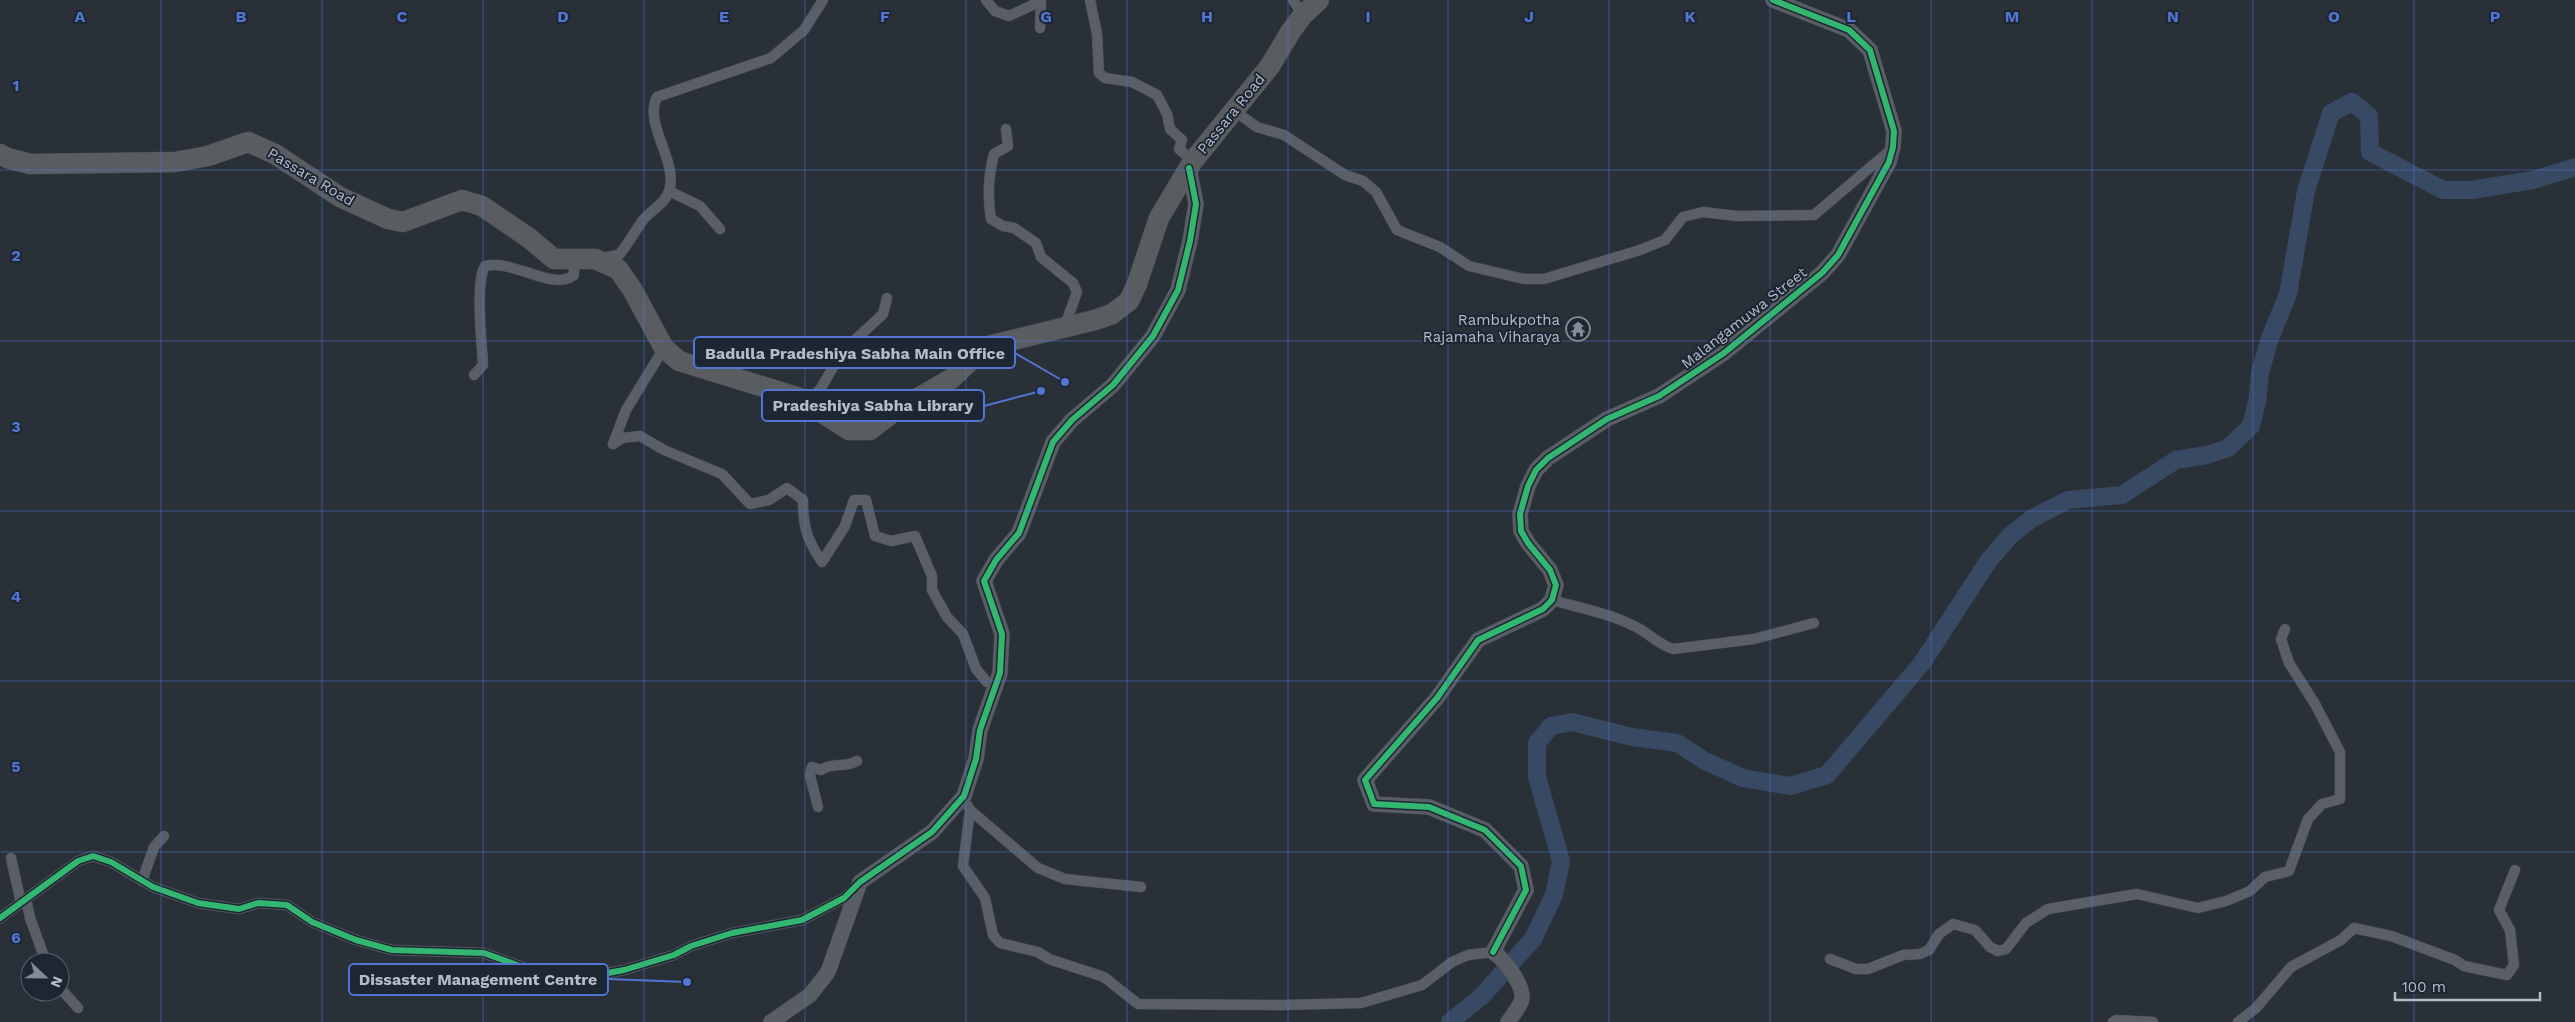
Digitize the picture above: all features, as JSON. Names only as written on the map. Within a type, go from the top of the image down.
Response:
[{"type":"highway","name":"Passara Road","points":[[0,154],[7,158],[30,164],[175,162],[208,156],[248,142],[275,154],[340,197],[388,219],[403,222],[462,200],[482,206],[529,238],[554,259],[595,259],[618,269],[632,289],[664,348],[679,361],[797,397],[849,430],[870,430],[892,413],[951,380],[969,362],[992,345],[1112,314],[1128,301],[1137,284],[1159,218],[1191,164],[1270,66],[1291,31],[1298,8],[1319,0]]},
{"type":"street","points":[[595,259],[619,255],[644,219],[657,208],[669,191],[670,170],[655,119],[654,103],[656,97],[771,58],[804,30],[823,0]]},
{"type":"street","points":[[986,0],[995,11],[1009,16],[1042,1],[1040,28]]},
{"type":"street","points":[[1090,0],[1097,34],[1098,73],[1105,78],[1132,82],[1157,95],[1167,114],[1170,129],[1182,140],[1179,148],[1191,164],[1196,204],[1190,241],[1178,290],[1153,336],[1113,385],[1059,434],[1053,442],[1019,533],[996,560],[984,581],[1002,634],[1000,673],[980,730],[967,803],[963,866],[985,898],[993,935],[1000,943],[1038,952],[1049,959],[1104,977],[1138,1004],[1284,1005],[1361,1003],[1422,985],[1452,962],[1468,955],[1498,955]]},
{"type":"street","name":"Malangamuwa Street","points":[[1552,600],[1556,585],[1550,570],[1528,543],[1521,531],[1520,514],[1528,486],[1536,470],[1548,458],[1607,419],[1659,396],[1724,353],[1822,273],[1838,255],[1889,162],[1893,147],[1894,131],[1870,50],[1849,30],[1773,0]]},
{"type":"street","points":[[1233,110],[1257,127],[1284,135],[1345,174],[1363,181],[1376,192],[1397,230],[1440,247],[1469,266],[1524,279],[1544,279],[1640,250],[1665,240],[1684,217],[1703,212],[1737,216],[1814,215],[1893,147]]},
{"type":"street","points":[[1006,128],[1008,146],[994,154],[990,170],[987,190],[990,197],[991,219],[1003,226],[1014,228],[1036,243],[1041,257],[1073,283],[1078,292],[1067,320],[1060,328]]},
{"type":"street","points":[[669,191],[700,206],[720,229]]},
{"type":"street","points":[[474,375],[483,365],[480,287],[481,273],[485,266],[494,264],[522,269],[558,282],[568,280],[574,275],[574,259]]},
{"type":"street","points":[[807,403],[821,388],[842,352],[883,314],[888,298]]},
{"type":"street","points":[[664,348],[626,410],[613,444],[622,438],[640,436],[664,450],[722,474],[750,504],[769,500],[787,488],[803,500],[803,526],[822,562],[845,526],[854,500],[866,500],[875,536],[892,541],[915,536],[932,576],[932,590],[947,617],[963,634],[976,669],[987,682]]},
{"type":"street","points":[[1498,955],[1526,890],[1521,866],[1485,830],[1429,807],[1374,804],[1365,780],[1437,698],[1478,640],[1543,609],[1552,600],[1616,618],[1636,627],[1662,646],[1673,649],[1754,639],[1814,622]]},
{"type":"street","points":[[1830,958],[1856,969],[1868,969],[1904,955],[1920,954],[1929,950],[1939,934],[1953,924],[1975,930],[1990,947],[1998,950],[2006,949],[2026,923],[2048,909],[2137,894],[2198,908],[2226,901],[2250,891],[2265,877],[2289,871],[2308,820],[2322,804],[2340,800],[2341,778],[2340,752],[2315,704],[2289,663],[2281,639],[2285,629]]},
{"type":"street","points":[[818,807],[810,776],[812,767],[821,770],[828,766],[849,766],[857,761]]},
{"type":"street","points":[[0,918],[78,861],[93,856],[111,862],[142,881],[198,903],[238,909],[258,903],[287,905],[312,922],[356,940],[392,950],[484,953],[536,972],[570,980],[632,968],[674,955],[691,946],[732,933],[802,920],[844,898],[860,882],[932,832],[967,803]]},
{"type":"street","points":[[967,803],[1038,868],[1065,879],[1141,887]]},
{"type":"street","points":[[142,881],[154,847],[164,836]]},
{"type":"street","points":[[12,858],[24,901],[42,952]]},
{"type":"street","points":[[2238,1022],[2256,1008],[2291,967],[2341,940],[2354,928],[2391,936],[2455,960],[2464,966],[2507,974],[2514,965],[2510,930],[2499,910],[2515,870]]},
{"type":"street","points":[[771,1022],[810,995],[828,972],[860,882]]},
{"type":"street","points":[[1498,955],[1519,986],[1521,1002],[1508,1022]]},
{"type":"street","points":[[70,999],[78,1008]]},
{"type":"street","points":[[2113,1022],[2116,1020],[2153,1022]]},
{"type":"waterway","points":[[1450,1022],[1482,996],[1533,939],[1554,895],[1561,861],[1537,777],[1537,743],[1551,726],[1572,722],[1632,737],[1677,743],[1705,761],[1743,778],[1790,786],[1827,775],[1922,663],[1989,560],[2011,535],[2031,519],[2068,500],[2122,495],[2176,460],[2207,455],[2228,448],[2251,426],[2257,402],[2260,373],[2270,338],[2288,294],[2306,191],[2331,113],[2352,102],[2369,116],[2370,152],[2443,190],[2472,190],[2533,180],[2575,167]]},
{"type":"cycle path","points":[[1493,952],[1526,890],[1521,866],[1485,830],[1429,807],[1374,804],[1365,780],[1437,698],[1478,640],[1543,609],[1552,600],[1556,585],[1550,570],[1528,543],[1521,531],[1520,514],[1528,486],[1536,470],[1548,458],[1607,419],[1659,396],[1724,353],[1822,273],[1838,255],[1889,162],[1893,147],[1894,131],[1870,50],[1849,30],[1773,0]]},
{"type":"cycle path","points":[[0,918],[78,861],[93,856],[111,862],[153,887],[198,903],[239,909],[258,903],[287,905],[312,922],[356,940],[392,950],[484,953],[536,972],[570,980],[624,970],[674,955],[691,946],[732,933],[802,920],[844,898],[860,882],[932,832],[964,796],[976,759],[980,730],[1000,673],[1002,634],[984,581],[996,560],[1019,533],[1053,442],[1072,420],[1113,385],[1153,336],[1178,290],[1190,241],[1196,204],[1189,168]]},
{"type":"place","name":"Rambukpotha Rajamaha Viharaya","points":[[1578,329]]},
{"type":"place","name":"Badulla Pradeshiya Sabha Main Office","points":[[1065,382]]},
{"type":"place","name":"Pradeshiya Sabha Library","points":[[1041,391]]},
{"type":"place","name":"Dissaster Management Centre","points":[[687,982]]}]
